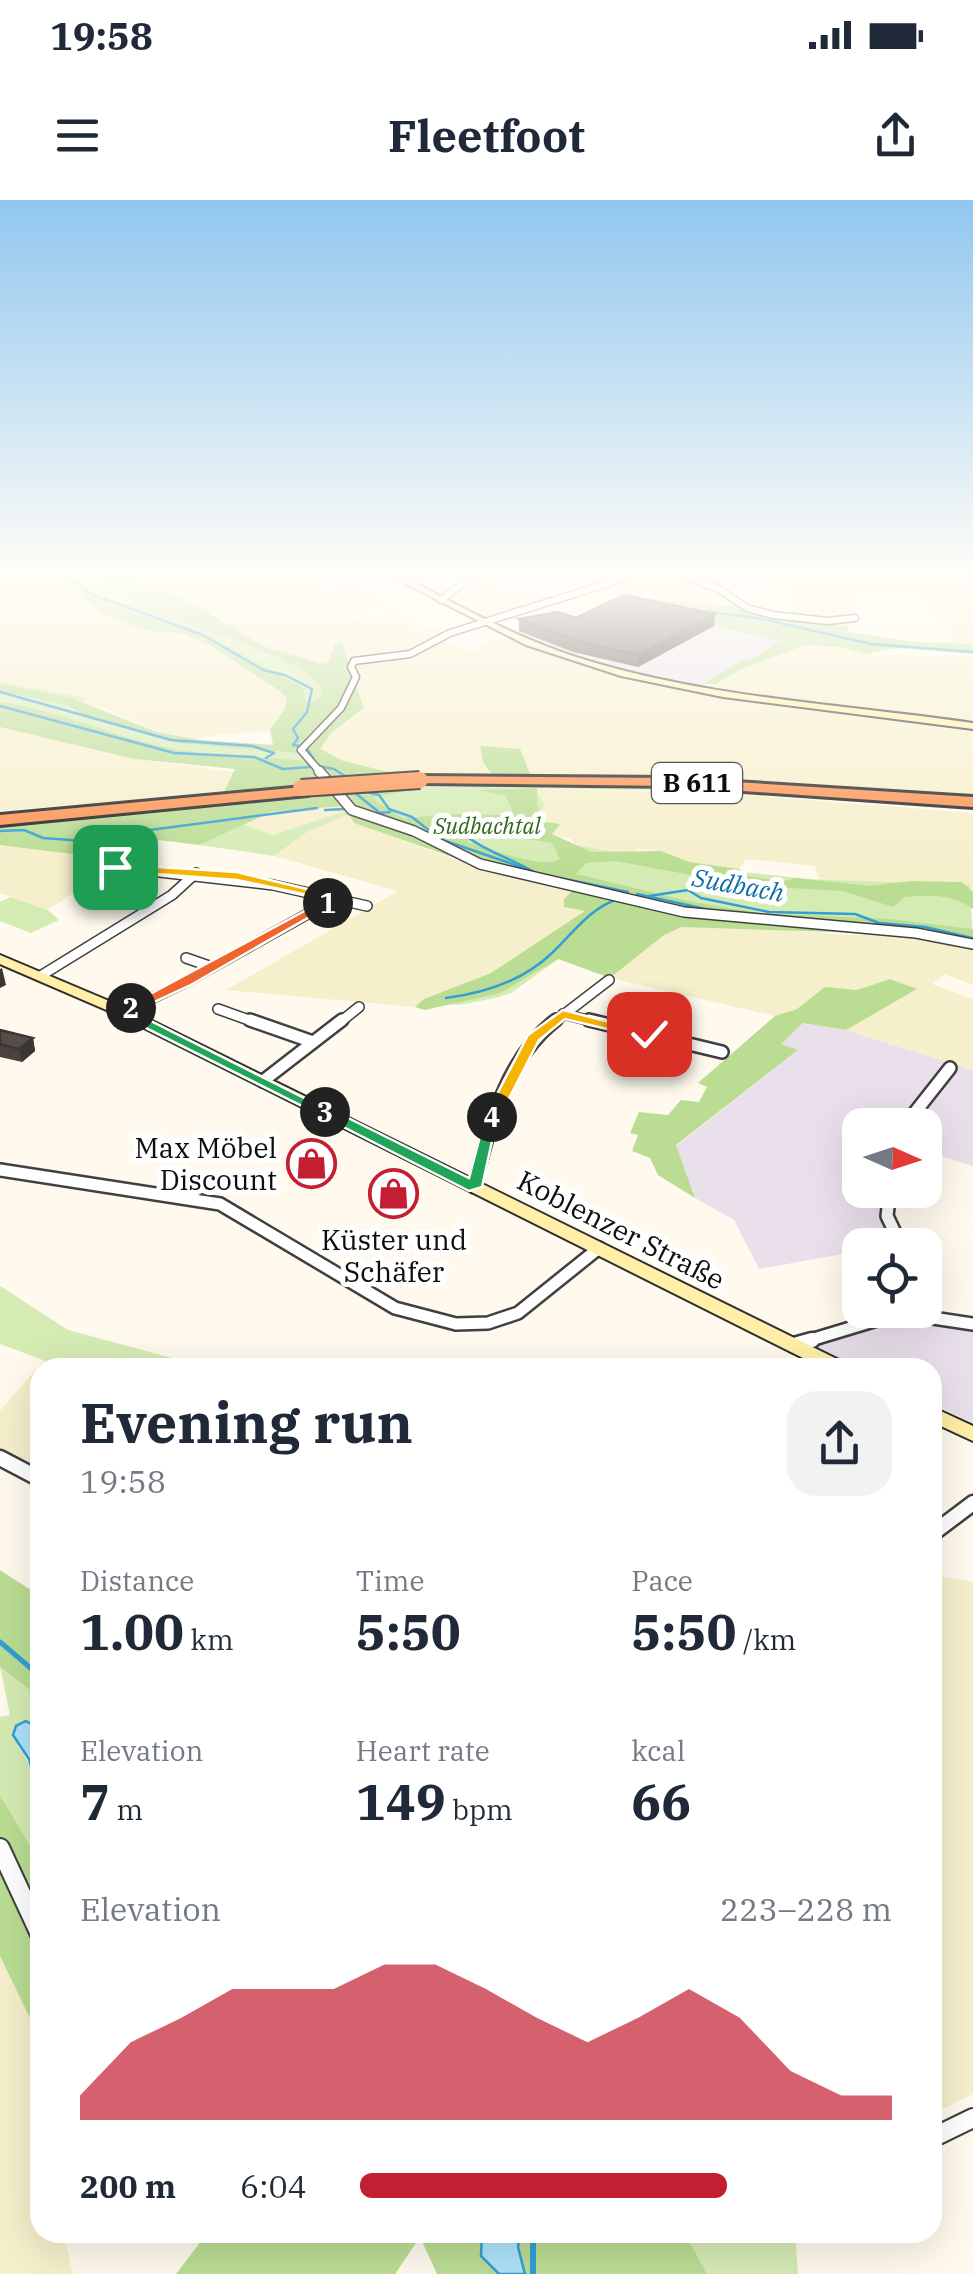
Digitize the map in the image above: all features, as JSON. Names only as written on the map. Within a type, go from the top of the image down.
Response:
[{"type":"highway","name":"B 611","points":[[0,817],[420,782],[672,786],[973,804]]},
{"type":"street","points":[[355,674],[348,703],[315,731],[301,750],[352,810],[498,869],[684,912],[916,932],[973,944]]},
{"type":"street","points":[[626,674],[973,726]]},
{"type":"street","points":[[115,867],[237,876],[367,906]]},
{"type":"street","points":[[42,975],[172,895],[196,873]]},
{"type":"street","points":[[123,1012],[338,898]]},
{"type":"street","points":[[186,958],[212,968]]},
{"type":"street","name":"Koblenzer Straße","points":[[0,959],[123,1012],[820,1358]]},
{"type":"street","points":[[474,1187],[490,1122],[533,1038],[609,980]]},
{"type":"street","points":[[263,1081],[359,1007]]},
{"type":"street","points":[[218,1009],[313,1042]]},
{"type":"street","points":[[563,1014],[722,1052]]},
{"type":"street","points":[[918,1108],[950,1068]]},
{"type":"street","points":[[0,1170],[220,1204],[394,1308],[426,1320],[461,1324],[499,1320],[520,1312],[599,1248]]},
{"type":"street","points":[[942,1317],[973,1324]]},
{"type":"street","points":[[794,1345],[846,1328]]},
{"type":"street","points":[[942,1419],[973,1434]]},
{"type":"street","points":[[0,1458],[30,1474]]},
{"type":"street","points":[[942,1526],[973,1503]]},
{"type":"street","points":[[0,1848],[30,1912]]},
{"type":"street","points":[[942,2133],[973,2118]]},
{"type":"shaded area","points":[[0,674],[253,674],[287,698],[270,731],[205,736],[199,740],[157,732],[104,708],[0,684]]},
{"type":"shaded area","points":[[354,674],[618,674],[657,683],[973,728],[973,799],[715,780],[530,774],[516,748],[480,747],[492,774],[405,776],[343,761],[319,749],[331,733],[364,708]]},
{"type":"shaded area","points":[[642,674],[720,674],[700,686]]},
{"type":"shaded area","points":[[734,674],[973,674],[973,724],[700,686],[716,684]]},
{"type":"shaded area","points":[[0,727],[134,759],[236,772],[224,792],[0,811]]},
{"type":"shaded area","points":[[537,788],[745,795],[973,813],[973,892],[962,882],[911,881],[870,886],[819,878],[815,866],[746,859],[739,869],[690,862],[661,851],[637,849],[631,855],[578,848],[571,839],[551,834],[559,825],[538,821]]},
{"type":"shaded area","points":[[343,806],[348,811],[273,835],[241,823],[271,812]]},
{"type":"shaded area","points":[[349,814],[355,823],[476,867],[577,889],[586,911],[491,973],[424,999],[415,1007],[226,990],[398,891],[274,856],[308,830]]},
{"type":"shaded area","points":[[0,845],[120,860],[48,910],[0,893]]},
{"type":"shaded area","points":[[714,925],[850,935],[893,934],[973,946],[973,985],[944,974],[932,984],[973,999],[973,1070],[846,1030],[916,989],[890,979],[857,990],[825,988],[797,1009],[775,1016],[610,978],[664,935],[682,927]]},
{"type":"shaded area","points":[[803,1023],[846,1030],[973,1070],[973,1166],[942,1156],[942,1108],[842,1108],[842,1208],[879,1208],[889,1228],[842,1228],[842,1254],[759,1269],[734,1220],[695,1198],[676,1146],[797,1051],[780,1044]]},
{"type":"shaded area","points":[[942,1324],[973,1328],[973,1423],[942,1408],[942,1358],[838,1358],[811,1345],[866,1328],[942,1328]]},
{"type":"shaded area","points":[[30,1376],[30,1467],[0,1449],[0,1411]]},
{"type":"shaded area","points":[[942,1577],[973,1582],[973,2094],[942,2110]]},
{"type":"shaded area","points":[[0,1956],[30,2018],[30,2243],[65,2243],[73,2274],[0,2274]]},
{"type":"green space","points":[[253,674],[278,674],[303,687],[310,703],[321,696],[322,688],[307,674],[352,674],[364,708],[331,733],[320,749],[343,761],[405,776],[224,792],[235,769],[134,759],[0,727],[0,702],[183,751],[305,761],[300,753],[178,743],[81,714],[67,705],[0,691],[0,684],[69,697],[157,732],[199,740],[273,745],[270,730],[287,698]]},
{"type":"green space","name":"Sudbachtal","points":[[257,674],[330,674],[313,745],[333,758],[402,776],[613,775],[825,789],[542,776],[420,777],[426,787],[541,786],[715,792],[534,788],[545,805],[527,830],[574,845],[707,868],[808,879],[970,885],[973,943],[942,935],[693,920],[564,955],[511,993],[495,998],[459,1005],[425,1002],[471,990],[589,916],[606,898],[505,871],[497,874],[350,814],[308,831],[274,856],[199,845],[241,823],[273,835],[346,811],[330,793],[332,783],[0,723],[0,682],[87,698],[82,707],[127,726],[184,739],[279,748],[287,693]]},
{"type":"green space","points":[[720,674],[734,674],[716,684],[703,684]]},
{"type":"green space","points":[[480,746],[520,749],[530,774],[492,774],[483,762]]},
{"type":"green space","points":[[422,788],[375,797],[375,801],[403,818],[508,815],[513,811],[505,795],[477,790],[537,788],[538,821],[560,824],[552,834],[592,852],[661,851],[690,862],[739,869],[749,876],[782,882],[795,878],[870,886],[911,881],[962,882],[973,892],[973,909],[941,897],[905,897],[893,907],[843,891],[790,888],[757,892],[729,882],[616,861],[586,863],[576,874],[688,901],[760,913],[890,919],[973,929],[973,946],[893,934],[682,927],[664,935],[610,978],[558,959],[500,993],[425,1010],[415,1007],[424,999],[491,973],[585,911],[564,907],[564,899],[575,888],[504,875],[354,823],[338,793]],"holes":[[[469,830],[552,843],[560,859],[542,862],[469,843],[465,836]]]},
{"type":"green space","points":[[334,793],[343,806],[271,812],[199,845],[159,840],[120,860],[0,845],[0,824]]},
{"type":"green space","points":[[10,897],[48,910],[59,920],[31,933],[0,921],[0,902]]},
{"type":"green space","points":[[890,979],[917,989],[846,1030],[803,1023],[781,1044],[798,1050],[676,1145],[695,1198],[658,1175],[650,1158],[632,1151],[638,1135],[630,1133],[639,1112],[668,1115],[681,1100],[699,1102],[707,1087],[698,1083],[775,1016],[797,1009],[825,987],[857,990]]},
{"type":"green space","points":[[0,1286],[68,1330],[172,1358],[38,1358],[0,1344]]},
{"type":"green space","points":[[0,1570],[30,1590],[30,1690],[0,1667]]},
{"type":"green space","points":[[0,1667],[30,1690],[30,1730],[17,1745],[30,1767],[30,1847],[0,1795],[0,1717],[10,1715]]},
{"type":"green space","points":[[0,1795],[30,1846],[30,2018],[0,1956]]},
{"type":"green space","points":[[200,2243],[416,2243],[395,2274],[176,2274]]},
{"type":"green space","points":[[423,2243],[482,2243],[481,2256],[499,2274],[437,2274]]},
{"type":"green space","points":[[519,2243],[690,2243],[707,2274],[525,2274]]},
{"type":"green space","points":[[690,2243],[796,2243],[798,2274],[707,2274]]},
{"type":"water","points":[[26,1721],[30,1723],[30,1763],[13,1735],[16,1726]]},
{"type":"water","points":[[482,2243],[519,2243],[525,2274],[499,2274],[481,2256]]},
{"type":"building","points":[[0,1030],[33,1038],[19,1049],[0,1044]]},
{"type":"waterway","points":[[280,674],[312,689],[307,712],[293,729],[298,738],[293,745],[300,746]]},
{"type":"waterway","points":[[0,692],[171,740],[252,746],[274,753],[266,758]]},
{"type":"waterway","name":"Sudbach","points":[[0,706],[174,753],[254,757],[283,769],[310,767]]},
{"type":"waterway","points":[[306,747],[316,763]]},
{"type":"waterway","name":"Sudbach","points":[[318,766],[334,769],[348,778]]},
{"type":"waterway","name":"Sudbach","points":[[354,792],[380,813],[390,812]]},
{"type":"waterway","name":"Sudbach","points":[[367,792],[379,795],[389,809],[412,817],[440,839],[527,869]]},
{"type":"waterway","points":[[127,844],[150,830],[317,808]]},
{"type":"waterway","points":[[325,810],[345,809]]},
{"type":"waterway","points":[[0,831],[24,830],[43,838],[125,844]]},
{"type":"waterway","name":"Sudbach","points":[[434,831],[460,831],[534,872]]},
{"type":"waterway","name":"Sudbach","points":[[560,878],[628,892]]},
{"type":"waterway","name":"Sudbach","points":[[649,896],[688,890],[701,898],[769,912],[855,914],[879,923],[925,927],[972,938]]},
{"type":"waterway","name":"Sudbach","points":[[637,894],[710,910]]},
{"type":"waterway","points":[[446,998],[489,989],[529,971],[590,915],[618,899]]},
{"type":"waterway","points":[[0,1642],[30,1668]]},
{"type":"waterway","points":[[533,2243],[533,2274]]},
{"type":"place","name":"Max Möbel Discount","points":[[312,1164]]},
{"type":"place","name":"Küster und Schäfer","points":[[394,1193]]},
{"type":"route","points":[[115,867],[237,876],[338,898],[123,1012],[474,1187],[490,1122],[533,1038],[563,1014],[649,1034]]}]
